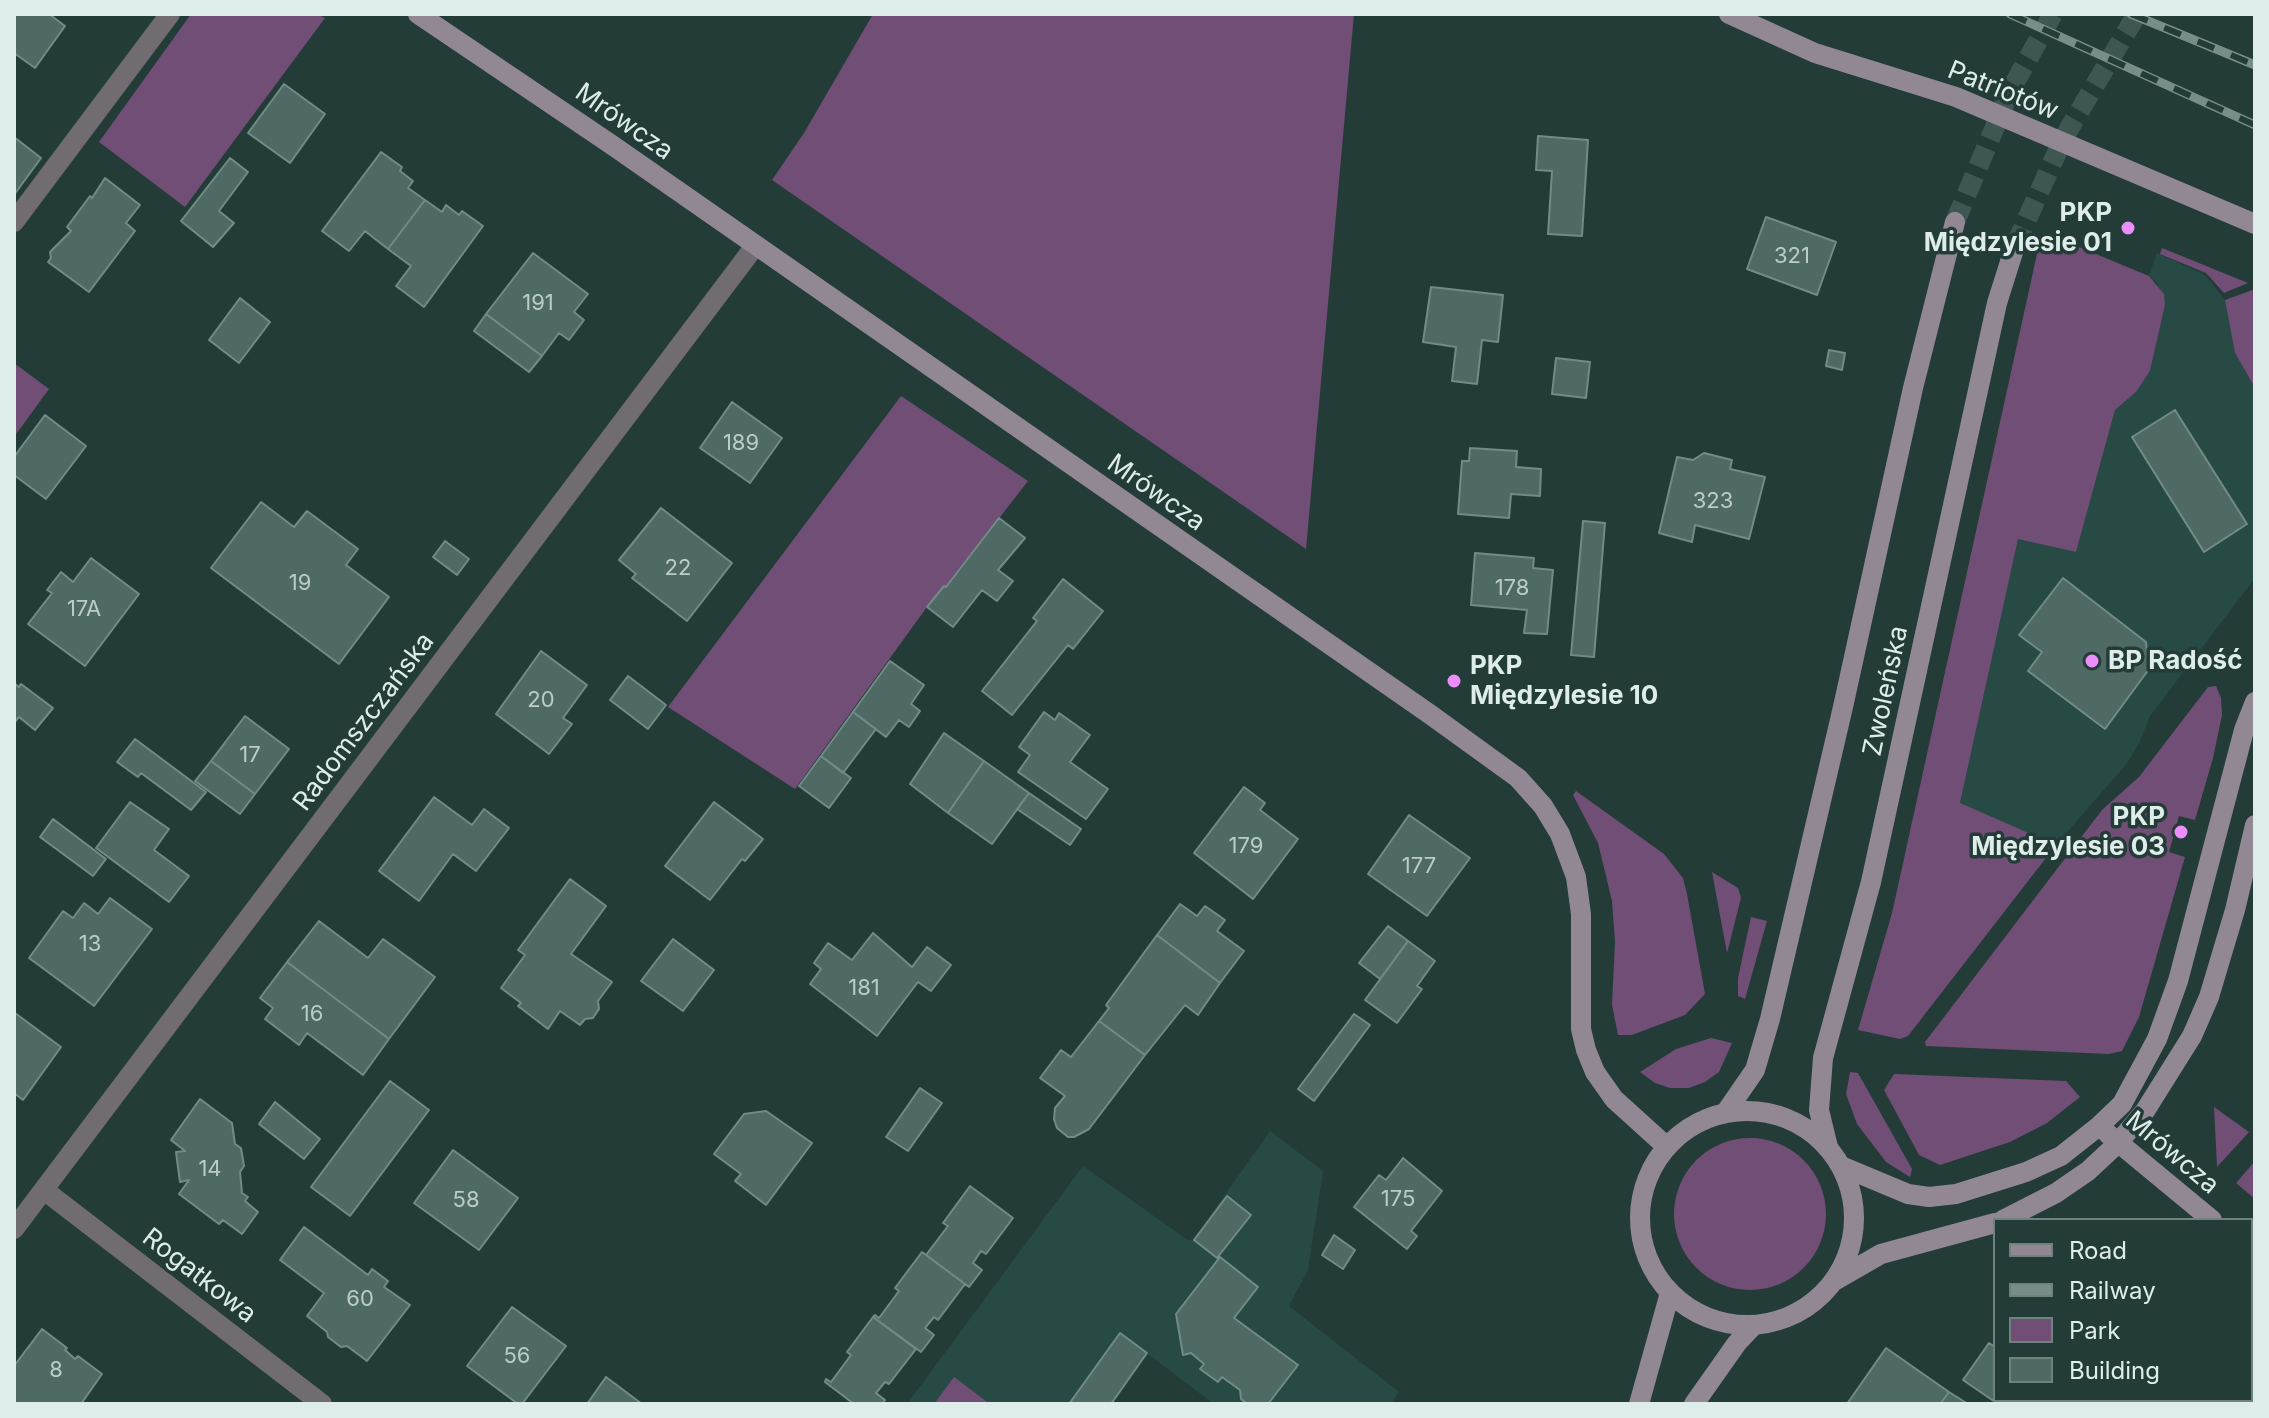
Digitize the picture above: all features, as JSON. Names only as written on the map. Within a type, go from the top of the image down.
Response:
[{"type":"street","points":[[14,222],[170,14]]},
{"type":"street","name":"Mrówcza","points":[[418,14],[612,145],[1518,778],[1543,806],[1560,834],[1576,877],[1581,914],[1581,1029],[1586,1050],[1595,1072],[1614,1099],[1667,1147]]},
{"type":"street","name":"Patriotów","points":[[1729,14],[1815,53],[1956,97],[2255,224]]},
{"type":"street","name":"Zwoleńska","points":[[1726,1112],[1755,1070],[1770,1019],[1913,388],[1955,222]]},
{"type":"street","name":"Radomszczańska","points":[[14,1229],[755,246]]},
{"type":"street","name":"Zwoleńska","points":[[1828,1147],[1819,1110],[1823,1058],[1871,882],[1991,331],[2015,246]]},
{"type":"street","points":[[1841,1166],[1908,1194],[1929,1197],[1956,1194],[2026,1172],[2061,1156],[2122,1104],[2157,1039],[2178,981],[2244,730],[2255,702]]},
{"type":"street","points":[[2007,1218],[2056,1193],[2088,1171],[2117,1144],[2145,1111],[2192,1036],[2209,997],[2235,910],[2255,825]]},
{"type":"street","points":[[1834,1281],[1848,1254],[1854,1224],[1852,1194],[1841,1166],[1828,1147],[1791,1120],[1768,1113],[1726,1112],[1689,1128],[1667,1147],[1652,1169],[1643,1194],[1640,1221],[1644,1247],[1654,1271],[1670,1293],[1709,1318],[1731,1324],[1754,1325],[1785,1319],[1812,1303],[1834,1281],[1881,1254],[1993,1224]]},
{"type":"street","name":"Mrówcza","points":[[2099,1126],[2210,1218]]},
{"type":"street","name":"Rogatkowa","points":[[44,1190],[322,1404]]},
{"type":"street","points":[[1639,1404],[1670,1293]]},
{"type":"street","points":[[1694,1404],[1737,1343],[1754,1325]]},
{"type":"shaded area","points":[[2157,253],[2205,275],[2225,300],[2235,353],[2255,388],[2255,578],[2150,716],[2128,762],[2056,845],[1960,804],[2018,538],[2076,552],[2115,410],[2136,392],[2150,371],[2165,305],[2158,284],[2149,276]]},
{"type":"shaded area","points":[[1270,1131],[1323,1171],[1308,1270],[1289,1306],[1399,1392],[1391,1404],[1214,1404],[1120,1333],[1069,1404],[907,1404],[1083,1166],[1188,1240],[1193,1240]]},
{"type":"green space","points":[[191,14],[316,14],[325,18],[185,207],[99,142]]},
{"type":"green space","points":[[873,14],[1354,14],[1306,549],[772,180],[804,133]]},
{"type":"green space","points":[[2050,235],[2149,276],[2164,294],[2165,305],[2150,371],[2136,392],[2115,410],[2076,552],[2018,539],[1960,803],[2056,845],[1908,1036],[1900,1039],[1858,1030],[1892,913],[2037,254]]},
{"type":"green space","points":[[2162,248],[2248,283],[2224,293],[2206,273],[2160,254]]},
{"type":"green space","points":[[2255,289],[2255,388],[2235,353],[2225,300]]},
{"type":"green space","points":[[14,363],[49,389],[14,437]]},
{"type":"green space","points":[[901,396],[1028,481],[927,607],[795,789],[668,707]]},
{"type":"green space","points":[[2216,686],[2221,698],[2222,715],[2213,758],[2195,820],[2179,816],[2169,852],[2185,857],[2139,1017],[2122,1051],[2109,1054],[1926,1046],[1925,1042],[2102,810],[2139,777],[2208,687]]},
{"type":"green space","points":[[1576,791],[1664,854],[1683,878],[1687,894],[1705,994],[1685,1015],[1632,1035],[1618,1035],[1612,1005],[1615,942],[1612,901],[1598,843],[1573,795]]},
{"type":"green space","points":[[1712,872],[1738,888],[1741,898],[1727,953]]},
{"type":"green space","points":[[1751,917],[1767,921],[1745,999],[1738,996],[1738,978]]},
{"type":"green space","points":[[1711,1038],[1732,1043],[1719,1072],[1705,1082],[1689,1088],[1670,1088],[1655,1083],[1640,1072],[1676,1049]]},
{"type":"green space","points":[[1850,1072],[1858,1073],[1912,1169],[1910,1177],[1886,1162],[1857,1124],[1846,1094]]},
{"type":"green space","points":[[1894,1074],[2066,1081],[2080,1097],[2047,1123],[2010,1142],[1940,1165],[1919,1155],[1884,1090]]},
{"type":"green space","points":[[2214,1107],[2249,1132],[2217,1167]]},
{"type":"green space","points":[[1750,1138],[1779,1144],[1804,1160],[1820,1185],[1826,1214],[1820,1243],[1804,1268],[1779,1284],[1750,1290],[1721,1284],[1696,1268],[1680,1243],[1674,1214],[1680,1185],[1696,1160],[1721,1144]]},
{"type":"green space","points":[[2255,1161],[2255,1199],[2236,1183]]},
{"type":"green space","points":[[954,1377],[990,1404],[934,1404]]},
{"type":"building","points":[[14,14],[49,14],[65,26],[35,68],[14,53]]},
{"type":"building","points":[[284,84],[325,114],[290,163],[248,133]]},
{"type":"building","points":[[1538,136],[1588,140],[1582,236],[1548,234],[1552,171],[1536,170]]},
{"type":"building","points":[[14,137],[41,158],[14,195]]},
{"type":"building","points":[[381,152],[402,167],[400,171],[413,181],[408,188],[425,200],[388,249],[365,231],[349,251],[322,231]]},
{"type":"building","points":[[230,158],[248,172],[219,211],[234,223],[213,247],[181,221]]},
{"type":"building","points":[[105,178],[140,205],[126,223],[135,231],[89,292],[48,262],[50,252],[71,231],[67,227]]},
{"type":"building","points":[[425,200],[442,212],[446,205],[459,215],[462,211],[483,226],[424,307],[396,286],[411,266],[388,249]]},
{"type":"building","points":[[1766,217],[1836,242],[1817,295],[1747,269]]},
{"type":"building","points":[[533,253],[588,294],[574,312],[584,320],[569,340],[559,333],[542,356],[486,314]]},
{"type":"building","points":[[1431,287],[1503,295],[1498,342],[1482,340],[1477,384],[1452,381],[1456,347],[1423,342]]},
{"type":"building","points":[[240,298],[270,322],[239,363],[209,340]]},
{"type":"building","points":[[486,314],[542,356],[529,372],[474,331]]},
{"type":"building","points":[[1829,350],[1845,353],[1842,370],[1826,366]]},
{"type":"building","points":[[1556,358],[1590,362],[1586,398],[1552,394]]},
{"type":"building","points":[[732,402],[782,438],[750,483],[700,448]]},
{"type":"building","points":[[2175,410],[2247,524],[2204,552],[2132,437]]},
{"type":"building","points":[[45,415],[86,446],[46,499],[14,475],[14,457]]},
{"type":"building","points":[[1470,448],[1517,451],[1516,467],[1541,469],[1540,496],[1511,494],[1509,518],[1458,514],[1462,461],[1469,461]]},
{"type":"building","points":[[1704,453],[1732,460],[1730,469],[1765,477],[1749,539],[1695,525],[1692,542],[1659,533],[1677,457],[1693,460]]},
{"type":"building","points":[[261,502],[294,527],[307,511],[358,549],[346,565],[389,597],[339,664],[211,568]]},
{"type":"building","points":[[661,508],[732,563],[687,621],[632,578],[636,574],[619,560]]},
{"type":"building","points":[[999,518],[1025,538],[998,570],[1013,581],[997,601],[982,590],[953,627],[927,607]]},
{"type":"building","points":[[1583,521],[1605,523],[1594,657],[1571,655]]},
{"type":"building","points":[[445,541],[469,559],[457,575],[433,557]]},
{"type":"building","points":[[1475,553],[1534,558],[1533,568],[1553,570],[1547,634],[1524,633],[1527,610],[1471,605]]},
{"type":"building","points":[[91,558],[139,594],[85,666],[28,624],[52,593],[47,590],[61,572],[73,582]]},
{"type":"building","name":"BP Radość","points":[[2063,578],[2146,642],[2149,669],[2105,729],[2028,671],[2042,652],[2019,635]]},
{"type":"building","points":[[1063,579],[1103,611],[1073,649],[1068,645],[1012,715],[982,691],[1037,621],[1033,618]]},
{"type":"building","points":[[541,651],[587,685],[563,718],[572,724],[549,754],[496,714]]},
{"type":"building","points":[[890,661],[924,685],[911,704],[920,711],[909,727],[899,720],[886,737],[853,712]]},
{"type":"building","points":[[628,676],[666,705],[648,729],[610,700]]},
{"type":"building","points":[[14,683],[19,687],[21,684],[53,708],[35,730],[19,717],[14,723]]},
{"type":"building","points":[[853,712],[876,729],[843,773],[821,756]]},
{"type":"building","points":[[1044,712],[1055,720],[1059,713],[1090,735],[1070,762],[1108,789],[1086,819],[1018,772],[1030,755],[1019,747]]},
{"type":"building","points":[[245,716],[289,749],[255,794],[211,761]]},
{"type":"building","points":[[944,733],[984,761],[948,813],[910,784]]},
{"type":"building","points":[[135,739],[206,792],[191,810],[141,773],[138,777],[117,762]]},
{"type":"building","points":[[821,756],[851,778],[829,808],[799,786]]},
{"type":"building","points":[[211,761],[255,794],[240,814],[195,781]]},
{"type":"building","points":[[984,761],[1029,793],[992,844],[948,813]]},
{"type":"building","points":[[1244,787],[1265,803],[1260,810],[1298,839],[1253,899],[1194,853]]},
{"type":"building","points":[[1029,793],[1081,829],[1070,845],[1017,809]]},
{"type":"building","points":[[434,797],[472,825],[484,809],[509,828],[476,871],[453,854],[419,901],[379,871]]},
{"type":"building","points":[[130,802],[169,829],[154,850],[189,876],[169,902],[96,848]]},
{"type":"building","points":[[714,802],[763,839],[745,861],[742,859],[710,900],[665,866]]},
{"type":"building","points":[[1409,815],[1470,858],[1427,916],[1368,874]]},
{"type":"building","points":[[53,819],[106,859],[93,876],[40,837]]},
{"type":"building","points":[[570,879],[606,906],[571,954],[612,982],[598,1001],[599,1009],[593,1018],[585,1019],[580,1025],[560,1011],[548,1029],[501,988],[525,955],[518,950]]},
{"type":"building","points":[[110,898],[152,929],[94,1006],[29,958],[63,911],[73,918],[84,903],[98,914]]},
{"type":"building","points":[[1180,904],[1197,916],[1205,906],[1225,920],[1217,931],[1244,951],[1220,983],[1157,935]]},
{"type":"building","points":[[319,921],[368,958],[383,939],[435,977],[389,1039],[287,962]]},
{"type":"building","points":[[1388,926],[1408,941],[1380,979],[1359,963]]},
{"type":"building","points":[[873,933],[912,967],[927,947],[951,965],[931,991],[918,982],[877,1036],[810,984],[821,969],[814,963],[828,943],[852,960]]},
{"type":"building","points":[[1157,935],[1220,983],[1198,1015],[1185,1005],[1145,1055],[1099,1021],[1109,1008],[1106,1005]]},
{"type":"building","points":[[673,939],[714,970],[683,1011],[641,981]]},
{"type":"building","points":[[1408,941],[1435,961],[1417,986],[1422,989],[1397,1023],[1365,1000]]},
{"type":"building","points":[[287,962],[389,1039],[363,1075],[307,1033],[299,1045],[265,1019],[273,1008],[260,998]]},
{"type":"building","points":[[15,1013],[61,1047],[23,1100],[14,1093]]},
{"type":"building","points":[[1354,1014],[1370,1025],[1314,1101],[1298,1089]]},
{"type":"building","points":[[1099,1021],[1145,1055],[1089,1129],[1068,1137],[1057,1128],[1054,1119],[1055,1108],[1065,1096],[1040,1078],[1061,1050],[1071,1057]]},
{"type":"building","points":[[390,1081],[429,1110],[350,1216],[311,1187]]},
{"type":"building","points":[[920,1088],[942,1103],[908,1151],[886,1137]]},
{"type":"building","points":[[200,1099],[232,1123],[235,1144],[241,1148],[244,1166],[240,1172],[242,1193],[248,1197],[245,1201],[258,1212],[242,1234],[223,1220],[219,1224],[179,1194],[189,1180],[180,1182],[176,1152],[185,1151],[171,1140]]},
{"type":"building","points":[[275,1102],[320,1139],[304,1159],[259,1124]]},
{"type":"building","points":[[766,1111],[812,1143],[766,1205],[735,1181],[741,1174],[714,1154],[744,1114]]},
{"type":"building","points":[[453,1150],[518,1198],[479,1250],[414,1203]]},
{"type":"building","points":[[1403,1158],[1442,1191],[1411,1231],[1417,1236],[1407,1249],[1354,1207],[1379,1175],[1386,1180]]},
{"type":"building","points":[[970,1186],[1013,1218],[986,1254],[981,1251],[973,1263],[982,1270],[969,1287],[926,1255],[948,1226],[943,1223]]},
{"type":"building","points":[[1227,1196],[1251,1215],[1217,1258],[1194,1240]]},
{"type":"building","points":[[304,1227],[368,1275],[372,1269],[388,1281],[384,1287],[410,1305],[367,1361],[347,1346],[341,1347],[307,1316],[324,1293],[280,1260]]},
{"type":"building","points":[[1334,1235],[1355,1250],[1343,1269],[1322,1255]]},
{"type":"building","points":[[922,1252],[965,1284],[938,1320],[934,1317],[925,1328],[934,1335],[921,1352],[873,1317],[879,1318],[899,1291],[895,1288]]},
{"type":"building","points":[[1220,1257],[1258,1287],[1234,1318],[1298,1365],[1268,1404],[1247,1404],[1241,1399],[1240,1390],[1222,1377],[1218,1382],[1200,1369],[1204,1364],[1191,1353],[1183,1355],[1176,1314]]},
{"type":"building","points":[[512,1307],[566,1346],[522,1404],[467,1366]]},
{"type":"building","points":[[873,1317],[916,1349],[889,1384],[885,1382],[876,1393],[885,1400],[882,1404],[854,1404],[825,1382],[826,1379],[831,1382],[851,1355],[847,1352]]},
{"type":"building","points":[[42,1329],[67,1348],[65,1350],[75,1359],[78,1356],[102,1374],[81,1404],[14,1404],[14,1366]]},
{"type":"building","points":[[1120,1333],[1147,1353],[1111,1404],[1069,1404]]},
{"type":"building","points":[[1989,1343],[1993,1346],[1993,1401],[1963,1380]]},
{"type":"building","points":[[1886,1348],[1949,1392],[1940,1404],[1847,1404]]},
{"type":"building","points":[[606,1377],[642,1404],[587,1404]]},
{"type":"building","points":[[1949,1392],[1968,1404],[1940,1404]]},
{"type":"building","points":[[1995,1402],[2030,1402],[2029,1404]]},
{"type":"building","points":[[2188,1402],[2214,1402],[2213,1404],[2186,1404]]},
{"type":"tunnel","points":[[1955,222],[2010,91],[2053,14]]},
{"type":"tunnel","points":[[2015,246],[2063,139],[2137,14]]},
{"type":"railway","points":[[2010,14],[2255,125]]},
{"type":"railway","points":[[2131,14],[2255,65]]},
{"type":"place","name":"PKP Międzylesie 01","points":[[2128,228]]},
{"type":"place","name":"BP Radość","points":[[2092,661]]},
{"type":"place","name":"PKP Międzylesie 10","points":[[1454,681]]},
{"type":"place","name":"PKP Międzylesie 03","points":[[2181,832]]}]
